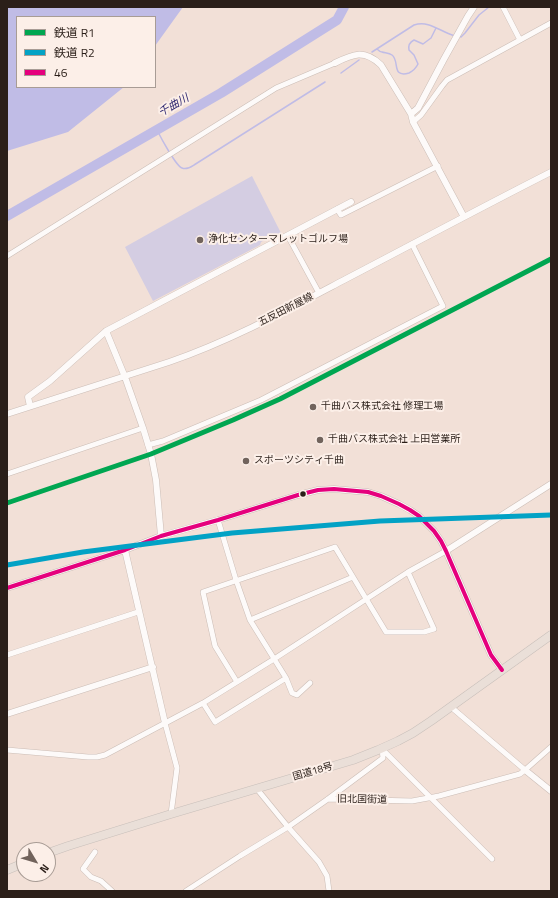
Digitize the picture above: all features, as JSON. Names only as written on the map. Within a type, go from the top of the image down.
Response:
[{"type":"highway","name":"国道18号","points":[[56,851],[171,814],[326,769],[382,749],[413,733],[551,635]]},
{"type":"street","points":[[411,114],[418,108],[474,7]]},
{"type":"street","points":[[503,7],[520,40]]},
{"type":"street","points":[[413,122],[421,115],[447,80],[551,23]]},
{"type":"street","points":[[7,256],[276,88],[356,54],[364,55],[375,60],[381,65],[411,114],[413,122],[438,166],[464,217]]},
{"type":"street","points":[[337,209],[341,215],[438,166]]},
{"type":"street","name":"五反田新屋線","points":[[7,414],[169,362],[197,352],[238,334],[551,172]]},
{"type":"street","points":[[30,406],[28,397],[50,381],[106,331],[352,202]]},
{"type":"street","points":[[288,236],[319,293]]},
{"type":"street","points":[[148,445],[163,441],[261,400],[443,306],[412,244]]},
{"type":"street","points":[[106,331],[125,377],[151,454],[156,480],[161,536]]},
{"type":"street","points":[[7,474],[143,428]]},
{"type":"street","points":[[7,750],[84,757],[97,757],[105,755],[203,703],[408,572],[446,551],[551,484]]},
{"type":"street","points":[[7,588],[125,550],[161,536],[311,492],[334,489],[362,492],[381,496],[410,510],[419,516],[434,531],[446,551],[491,655],[502,670]]},
{"type":"street","points":[[218,520],[250,620],[286,678],[292,693],[297,695],[310,683]]},
{"type":"street","points":[[237,682],[215,646],[203,592],[335,547],[386,632],[424,632],[434,629],[408,572]]},
{"type":"street","points":[[125,550],[138,612],[153,667],[165,723],[177,768],[171,814]]},
{"type":"street","points":[[250,620],[353,577]]},
{"type":"street","points":[[7,655],[138,612]]},
{"type":"street","points":[[7,714],[153,667]]},
{"type":"street","points":[[203,703],[215,722],[286,678]]},
{"type":"street","points":[[451,707],[551,791]]},
{"type":"street","name":"旧北国街道","points":[[186,891],[288,827],[328,799],[412,801],[439,796],[520,774],[551,747]]},
{"type":"street","points":[[382,749],[492,858]]},
{"type":"street","points":[[328,799],[383,758],[382,749]]},
{"type":"street","points":[[257,788],[288,827],[320,862],[327,876],[329,891]]},
{"type":"street","points":[[95,852],[83,870],[91,877],[101,881],[112,891]]},
{"type":"shaded area","points":[[7,7],[183,7],[156,45],[156,16],[16,16],[16,88],[123,88],[68,132],[7,151]]},
{"type":"shaded area","name":"浄化センターマレットゴルフ場","points":[[252,176],[282,235],[275,238],[272,236],[261,242],[260,245],[153,301],[125,247]]},
{"type":"waterway","name":"千曲川","points":[[7,216],[221,93],[337,20],[344,7]]},
{"type":"waterway","points":[[459,36],[461,37],[479,15],[489,7]]},
{"type":"waterway","points":[[372,52],[414,25],[430,25],[455,36]]},
{"type":"waterway","points":[[377,49],[381,52],[392,55],[396,61],[397,68],[400,73],[409,73],[418,64],[414,55],[409,50],[411,42],[414,40],[423,44],[431,38],[436,28]]},
{"type":"waterway","points":[[341,73],[359,60]]},
{"type":"waterway","points":[[157,130],[179,166],[184,169],[192,167],[325,82]]},
{"type":"rail line","name":"R1","points":[[7,503],[151,454],[280,399],[551,259]]},
{"type":"rail line","name":"R2","points":[[7,565],[83,552],[232,533],[380,521],[551,515]]},
{"type":"transit line","name":"46","points":[[7,588],[125,550],[161,536],[298,495],[318,490],[334,489],[368,492],[381,496],[410,510],[419,516],[434,531],[446,551],[491,655],[502,670]]},
{"type":"place","name":"浄化センターマレットゴルフ場","points":[[200,240]]},
{"type":"place","name":"千曲バス株式会社 修理工場","points":[[313,407]]},
{"type":"place","name":"千曲バス株式会社 上田営業所","points":[[320,440]]},
{"type":"place","name":"スポーツシティ千曲","points":[[246,461]]}]
